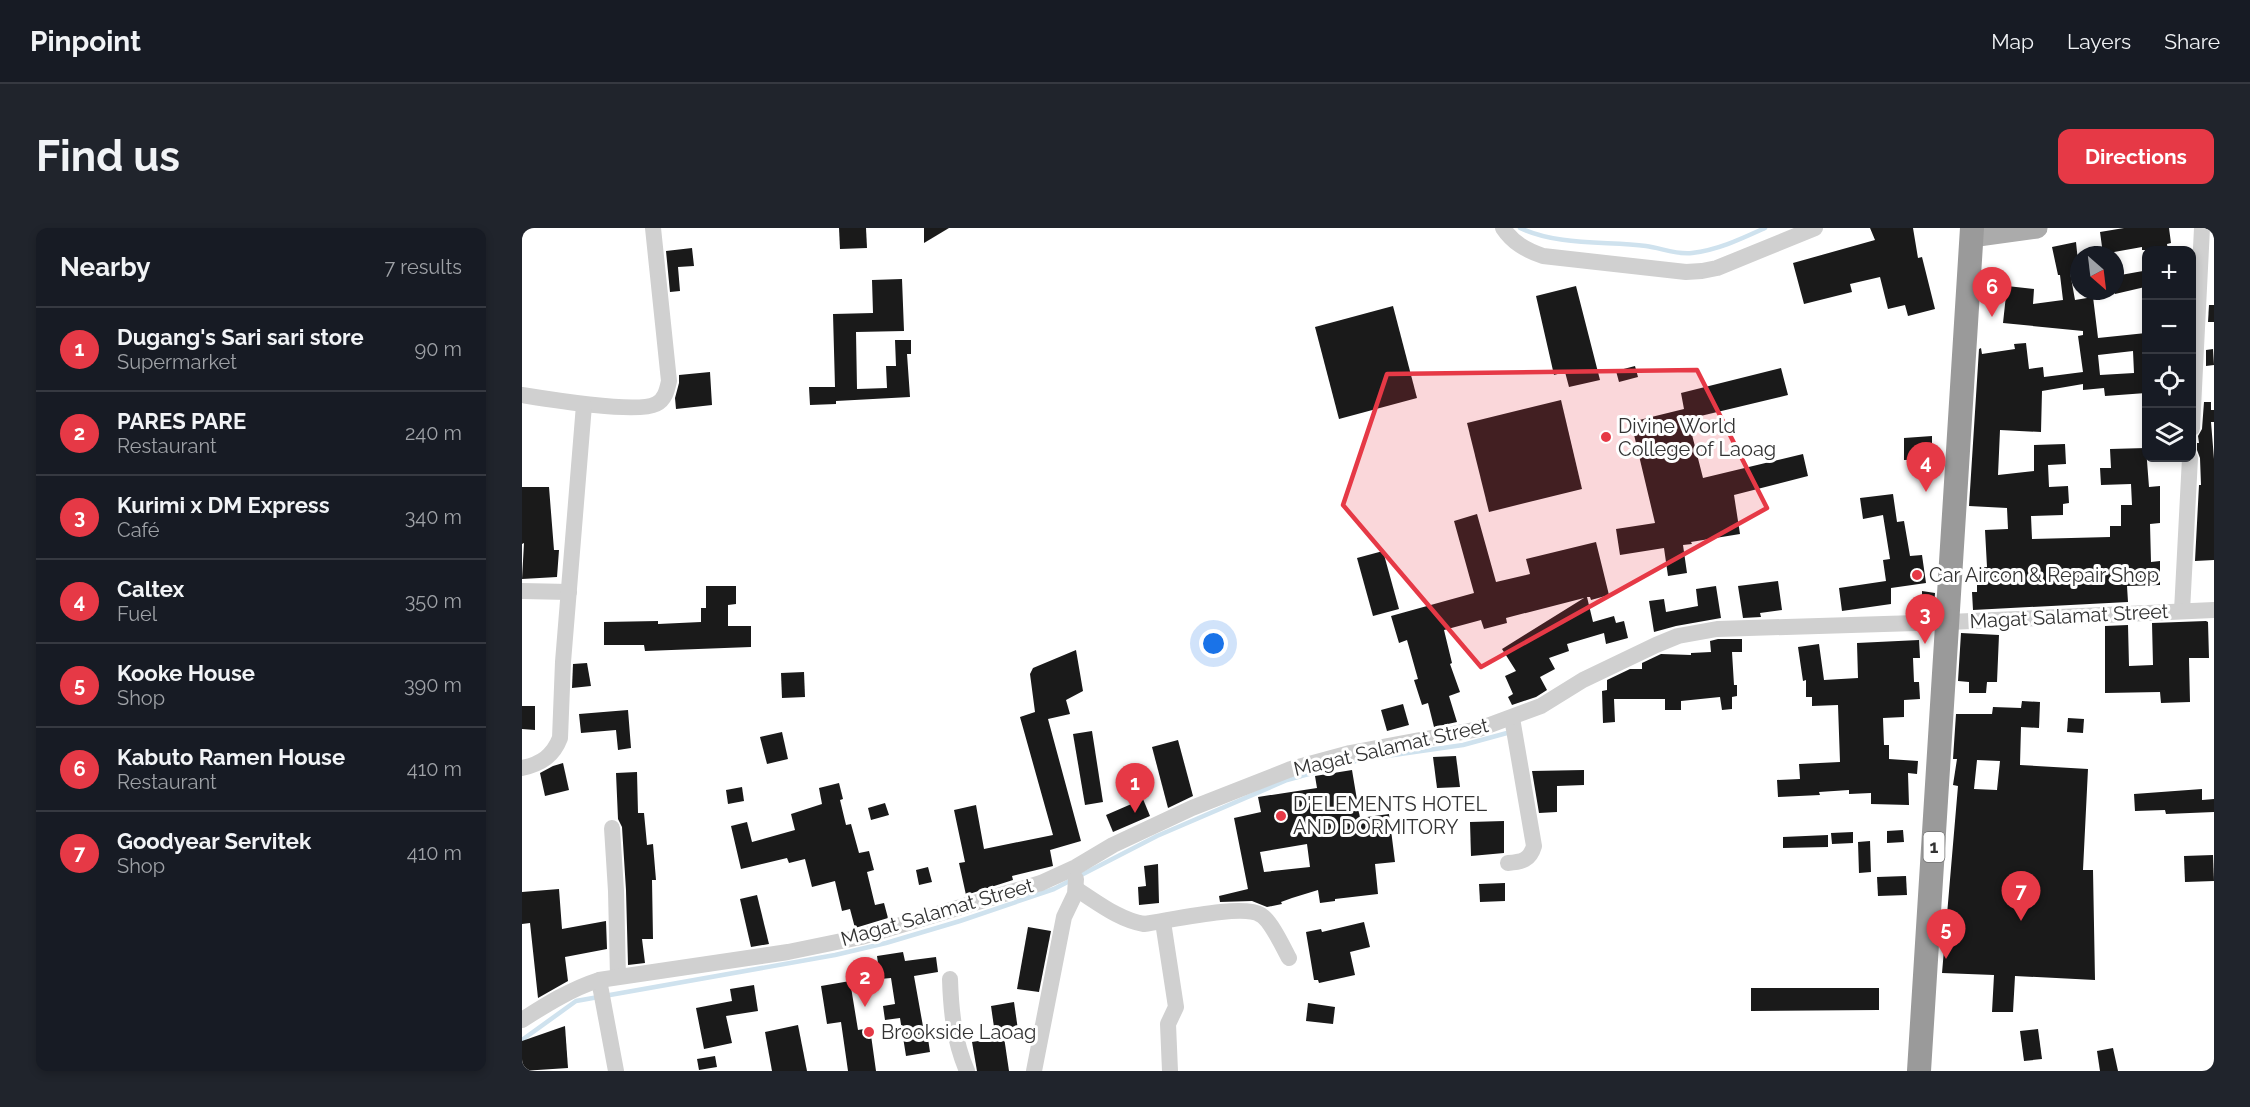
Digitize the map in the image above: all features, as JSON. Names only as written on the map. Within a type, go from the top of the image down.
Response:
[{"type":"highway","name":"1","points":[[1920,1071],[1972,232]]},
{"type":"main road","points":[[1972,232],[2037,228]]},
{"type":"street","points":[[522,395],[584,405],[652,406],[664,398],[669,381],[653,228]]},
{"type":"street","points":[[1503,228],[1510,238],[1525,249],[1542,256],[1694,272],[1717,268],[1815,228]]},
{"type":"street","points":[[2193,408],[2202,228]]},
{"type":"street","points":[[522,768],[543,761],[557,747],[560,738],[563,662],[584,405]]},
{"type":"street","points":[[2182,611],[2190,462]]},
{"type":"street","points":[[522,591],[569,592]]},
{"type":"street","name":"Magat Salamat Street","points":[[522,1020],[578,987],[602,991],[618,976],[788,952],[861,937],[1041,882],[1076,878],[1113,845],[1192,807],[1291,769],[1350,753],[1479,729],[1512,718],[1541,706],[1583,680],[1656,645],[1695,632],[1717,629],[1949,622],[2214,610]]},
{"type":"street","points":[[1508,863],[1528,859],[1533,846],[1512,718]]},
{"type":"street","points":[[612,828],[618,976]]},
{"type":"street","points":[[1034,1071],[1064,917],[1076,878],[1132,922],[1144,924],[1221,912],[1254,912],[1261,915],[1267,922],[1289,958]]},
{"type":"street","points":[[1163,922],[1176,1006],[1168,1024],[1170,1071]]},
{"type":"street","points":[[950,979],[951,1013],[955,1037],[967,1071]]},
{"type":"street","points":[[602,991],[616,1071]]},
{"type":"highlighted area","points":[[1697,370],[1767,508],[1481,667],[1343,505],[1387,374]]},
{"type":"building","points":[[839,228],[866,228],[867,248],[840,249]]},
{"type":"building","points":[[924,228],[949,228],[924,243]]},
{"type":"building","points":[[1870,228],[1913,228],[1918,258],[1922,257],[1935,309],[1908,316],[1905,305],[1888,309],[1880,277],[1850,284],[1852,292],[1804,304],[1793,263],[1875,240]]},
{"type":"building","points":[[2124,228],[2169,228],[2171,243],[2167,246],[2142,246],[2124,250],[2124,246],[2102,246],[2100,232]]},
{"type":"building","points":[[2076,242],[2076,246],[2070,246],[2070,300],[2093,300],[2098,338],[2142,333],[2142,393],[2105,396],[2104,388],[2083,390],[2083,384],[2042,391],[2041,432],[2000,430],[1998,475],[2034,471],[2034,445],[2065,444],[2066,464],[2048,465],[2049,487],[2068,486],[2069,503],[2063,504],[2063,515],[2031,516],[2032,539],[2110,537],[2110,526],[2121,526],[2121,505],[2132,505],[2131,484],[2101,485],[2100,468],[2111,468],[2110,449],[2142,448],[2142,462],[2147,462],[2149,487],[2160,486],[2160,523],[2150,524],[2151,562],[2160,561],[2160,585],[2127,586],[2128,602],[1973,610],[1972,592],[1977,592],[1977,568],[1987,567],[1985,530],[2008,529],[2007,508],[1969,506],[1979,349],[1981,348],[1982,354],[2015,349],[2014,344],[2026,343],[2029,369],[2043,367],[2044,377],[2083,372],[2078,336],[2083,335],[2083,331],[2003,323],[2007,286],[2034,289],[2033,304],[2063,300],[2060,275],[2058,275],[2052,247]],"holes":[[[2133,351],[2134,373],[2100,375],[2098,355]]]},
{"type":"building","points":[[692,248],[694,266],[678,267],[680,291],[670,292],[666,251]]},
{"type":"building","points":[[2142,271],[2142,288],[2124,292],[2124,274]]},
{"type":"building","points":[[902,279],[904,331],[856,332],[857,389],[887,388],[886,366],[896,366],[895,340],[911,340],[911,354],[907,354],[910,397],[836,401],[836,404],[810,405],[809,387],[835,387],[833,314],[873,313],[872,280]]},
{"type":"building","points":[[1576,286],[1600,380],[1569,387],[1565,372],[1554,375],[1536,296]]},
{"type":"building","points":[[2209,305],[2214,305],[2214,322],[2208,322]]},
{"type":"building","points":[[1393,306],[1417,398],[1339,419],[1315,327]]},
{"type":"building","points":[[2213,349],[2214,365],[2206,366],[2206,350]]},
{"type":"building","points":[[1635,366],[1638,377],[1619,382],[1616,371]]},
{"type":"building","points":[[1781,368],[1788,395],[1688,419],[1703,478],[1803,454],[1808,476],[1734,495],[1740,534],[1683,545],[1687,573],[1668,576],[1664,548],[1620,555],[1616,529],[1655,523],[1631,422],[1684,409],[1681,393]]},
{"type":"building","points":[[710,372],[712,405],[676,409],[675,398],[679,375]]},
{"type":"building","points":[[1561,400],[1582,489],[1489,512],[1467,423]]},
{"type":"building","points":[[2204,402],[2211,402],[2211,410],[2214,410],[2214,422],[2211,422],[2214,459],[2214,560],[2195,561],[2199,485],[2201,485],[2197,443],[2199,443],[2198,436],[2202,429]]},
{"type":"building","points":[[1932,436],[1932,459],[1904,460],[1904,438]]},
{"type":"building","points":[[522,487],[549,487],[554,550],[559,550],[557,577],[522,579],[524,543],[522,544]]},
{"type":"building","points":[[1893,494],[1897,522],[1904,521],[1910,556],[1922,555],[1926,583],[1891,588],[1891,604],[1842,611],[1839,588],[1886,581],[1883,560],[1890,559],[1883,515],[1863,519],[1860,498]]},
{"type":"building","points":[[1477,514],[1496,582],[1530,574],[1526,559],[1596,542],[1609,595],[1591,600],[1587,597],[1593,622],[1614,616],[1616,623],[1624,621],[1628,638],[1606,644],[1604,633],[1567,644],[1569,651],[1549,658],[1555,669],[1540,677],[1547,690],[1536,697],[1512,705],[1508,697],[1513,694],[1505,676],[1516,671],[1502,649],[1584,598],[1506,618],[1507,623],[1484,629],[1481,620],[1444,630],[1452,663],[1450,664],[1460,692],[1449,696],[1457,722],[1434,727],[1428,703],[1422,705],[1414,680],[1418,679],[1407,640],[1399,643],[1391,616],[1474,593],[1454,521]]},
{"type":"building","points":[[1383,551],[1399,609],[1373,616],[1357,558]]},
{"type":"building","points":[[1778,581],[1782,610],[1760,613],[1761,617],[1743,618],[1738,586]]},
{"type":"building","points":[[706,586],[736,586],[736,604],[728,605],[728,626],[751,626],[751,647],[645,651],[644,645],[604,645],[604,622],[658,621],[658,624],[701,622],[701,608],[706,608]]},
{"type":"building","points":[[1716,586],[1721,618],[1654,632],[1649,601],[1664,599],[1666,612],[1698,606],[1696,589]]},
{"type":"building","points":[[1922,591],[1935,593],[1934,612],[1922,612]]},
{"type":"building","points":[[2208,622],[2209,658],[2189,658],[2190,702],[2161,703],[2160,692],[2105,693],[2105,626],[2128,625],[2129,666],[2153,665],[2152,623]]},
{"type":"building","points":[[1961,633],[1999,635],[1997,682],[1987,682],[1986,693],[1969,693],[1969,682],[1958,681]]},
{"type":"building","points":[[1742,639],[1742,652],[1732,652],[1737,696],[1732,697],[1732,709],[1722,710],[1720,697],[1681,701],[1681,710],[1665,710],[1665,699],[1614,699],[1615,722],[1603,723],[1602,691],[1607,690],[1607,680],[1630,669],[1642,669],[1642,663],[1661,654],[1691,655],[1691,653],[1711,652],[1710,641]]},
{"type":"building","points":[[1919,640],[1920,658],[1913,658],[1914,682],[1919,682],[1920,699],[1904,700],[1904,717],[1883,718],[1884,745],[1889,745],[1889,759],[1918,761],[1917,774],[1908,773],[1909,805],[1871,804],[1871,793],[1849,794],[1849,790],[1819,792],[1820,795],[1778,797],[1777,780],[1800,779],[1799,764],[1840,762],[1838,705],[1812,706],[1812,697],[1806,697],[1806,680],[1803,681],[1798,647],[1819,644],[1824,680],[1858,678],[1857,643]]},
{"type":"building","points":[[1076,650],[1083,691],[1066,700],[1070,714],[1048,719],[1081,841],[1050,850],[1053,866],[1012,876],[1013,880],[966,895],[959,863],[965,862],[954,810],[976,805],[984,849],[1053,835],[1020,717],[1035,712],[1030,674],[1033,668]]},
{"type":"building","points":[[587,663],[591,686],[572,688],[573,664]]},
{"type":"building","points":[[804,672],[805,697],[782,698],[781,673]]},
{"type":"building","points":[[2022,701],[2040,702],[2039,728],[2021,727],[2020,765],[2088,769],[2083,870],[2093,870],[2095,980],[2015,976],[2013,1012],[1992,1012],[1994,975],[1942,973],[1958,786],[1953,785],[1957,759],[1953,759],[1956,714],[1992,714],[1993,707],[2021,708]],"holes":[[[1977,760],[2000,761],[1997,790],[1974,789]]]},
{"type":"building","points":[[1403,704],[1409,725],[1387,731],[1381,710]]},
{"type":"building","points":[[522,706],[535,706],[535,730],[522,729]]},
{"type":"building","points":[[628,710],[631,748],[618,750],[616,730],[581,733],[579,714]]},
{"type":"building","points":[[2068,718],[2084,719],[2083,733],[2067,732]]},
{"type":"building","points":[[1092,731],[1103,802],[1085,805],[1073,734]]},
{"type":"building","points":[[782,732],[788,759],[767,764],[760,737]]},
{"type":"building","points":[[1178,740],[1193,796],[1168,808],[1152,747]]},
{"type":"building","points":[[1456,756],[1460,787],[1437,788],[1433,757]]},
{"type":"building","points":[[563,763],[569,790],[545,796],[540,773]]},
{"type":"building","points":[[1352,770],[1360,818],[1389,814],[1395,862],[1375,864],[1378,894],[1320,903],[1318,890],[1281,902],[1282,904],[1267,907],[1252,901],[1220,902],[1219,896],[1248,889],[1234,818],[1261,812],[1258,797],[1317,788],[1315,776]],"holes":[[[1307,844],[1310,867],[1264,872],[1260,852]]]},
{"type":"building","points":[[1584,770],[1584,785],[1557,786],[1557,812],[1539,813],[1532,771]]},
{"type":"building","points":[[637,772],[638,813],[644,813],[647,845],[653,844],[656,880],[652,880],[653,939],[642,939],[645,963],[628,965],[626,890],[622,827],[618,819],[616,773]]},
{"type":"building","points":[[839,783],[843,799],[840,800],[846,825],[851,824],[859,853],[869,851],[874,870],[867,872],[875,905],[884,903],[888,918],[855,928],[850,909],[842,911],[835,881],[812,887],[805,859],[789,863],[787,858],[741,869],[731,826],[747,822],[752,842],[795,830],[791,814],[822,804],[819,788]]},
{"type":"building","points":[[742,787],[744,801],[728,804],[726,790]]},
{"type":"building","points":[[2202,789],[2202,800],[2214,799],[2214,812],[2166,814],[2165,810],[2135,811],[2134,794]]},
{"type":"building","points":[[1143,799],[1150,816],[1113,832],[1106,815]]},
{"type":"building","points":[[885,803],[889,815],[871,820],[868,808]]},
{"type":"building","points":[[1504,821],[1504,853],[1471,856],[1470,822]]},
{"type":"building","points":[[1903,830],[1904,842],[1887,843],[1887,831]]},
{"type":"building","points":[[1853,832],[1853,843],[1832,844],[1831,833]]},
{"type":"building","points":[[1828,835],[1828,847],[1783,848],[1783,837]]},
{"type":"building","points":[[1870,841],[1871,872],[1859,873],[1858,842]]},
{"type":"building","points":[[2213,855],[2214,881],[2185,882],[2184,856]]},
{"type":"building","points":[[1158,864],[1159,903],[1139,905],[1138,887],[1146,886],[1144,866]]},
{"type":"building","points":[[928,867],[932,882],[919,885],[916,870]]},
{"type":"building","points":[[1906,876],[1907,895],[1878,896],[1877,877]]},
{"type":"building","points":[[1505,883],[1505,901],[1480,902],[1479,884]]},
{"type":"building","points":[[559,889],[562,929],[606,921],[607,949],[565,957],[568,981],[538,998],[530,923],[522,924],[522,892]]},
{"type":"building","points":[[757,895],[769,944],[751,947],[740,899]]},
{"type":"building","points":[[1364,922],[1370,947],[1350,952],[1355,975],[1319,983],[1318,980],[1314,980],[1306,932],[1321,929],[1322,932]]},
{"type":"building","points":[[1028,927],[1051,931],[1039,992],[1017,989]]},
{"type":"building","points":[[903,952],[905,961],[936,957],[938,972],[914,976],[930,1052],[906,1056],[900,1018],[885,1020],[883,1006],[895,1004],[891,978],[880,979],[877,956]]},
{"type":"building","points":[[850,981],[858,1030],[870,1028],[876,1071],[848,1071],[841,1022],[827,1024],[821,986]]},
{"type":"building","points":[[754,985],[758,1011],[726,1016],[732,1043],[704,1049],[696,1008],[732,1001],[730,989]]},
{"type":"building","points":[[1751,988],[1879,988],[1879,1010],[1751,1011]]},
{"type":"building","points":[[1014,1002],[1018,1030],[995,1034],[991,1006]]},
{"type":"building","points":[[1308,1003],[1335,1007],[1333,1024],[1306,1021]]},
{"type":"building","points":[[798,1025],[807,1071],[772,1071],[765,1032]]},
{"type":"building","points":[[565,1026],[568,1068],[522,1071],[522,1041]]},
{"type":"building","points":[[2038,1029],[2042,1059],[2024,1061],[2020,1031]]},
{"type":"building","points":[[1004,1037],[1009,1071],[977,1071],[972,1042]]},
{"type":"building","points":[[2113,1048],[2118,1071],[2100,1071],[2097,1051]]},
{"type":"building","points":[[715,1056],[717,1067],[699,1070],[697,1059]]},
{"type":"waterway","points":[[1520,228],[1550,238],[1646,246],[1686,253],[1720,247],[1765,228]]},
{"type":"waterway","points":[[522,1040],[576,1001],[835,955],[886,943],[1054,889],[1157,836],[1287,780],[1359,760],[1463,745],[1507,733]]},
{"type":"place","name":"Kabuto Ramen House","points":[[1992,317]]},
{"type":"place","name":"Divine World College of Laoag","points":[[1606,437]]},
{"type":"place","name":"Caltex","points":[[1926,492]]},
{"type":"place","name":"Car Aircon & Repair Shop","points":[[1917,575]]},
{"type":"place","name":"Kurimi x DM Express","points":[[1925,644]]},
{"type":"place","name":"Dugang's Sari sari store","points":[[1135,813]]},
{"type":"place","name":"D'ELEMENTS HOTEL AND DORMITORY","points":[[1281,816]]},
{"type":"place","name":"Goodyear Servitek","points":[[2021,921]]},
{"type":"place","name":"Kooke House","points":[[1946,959]]},
{"type":"place","name":"PARES PARE","points":[[865,1007]]},
{"type":"place","name":"Brookside Laoag","points":[[869,1032]]}]
